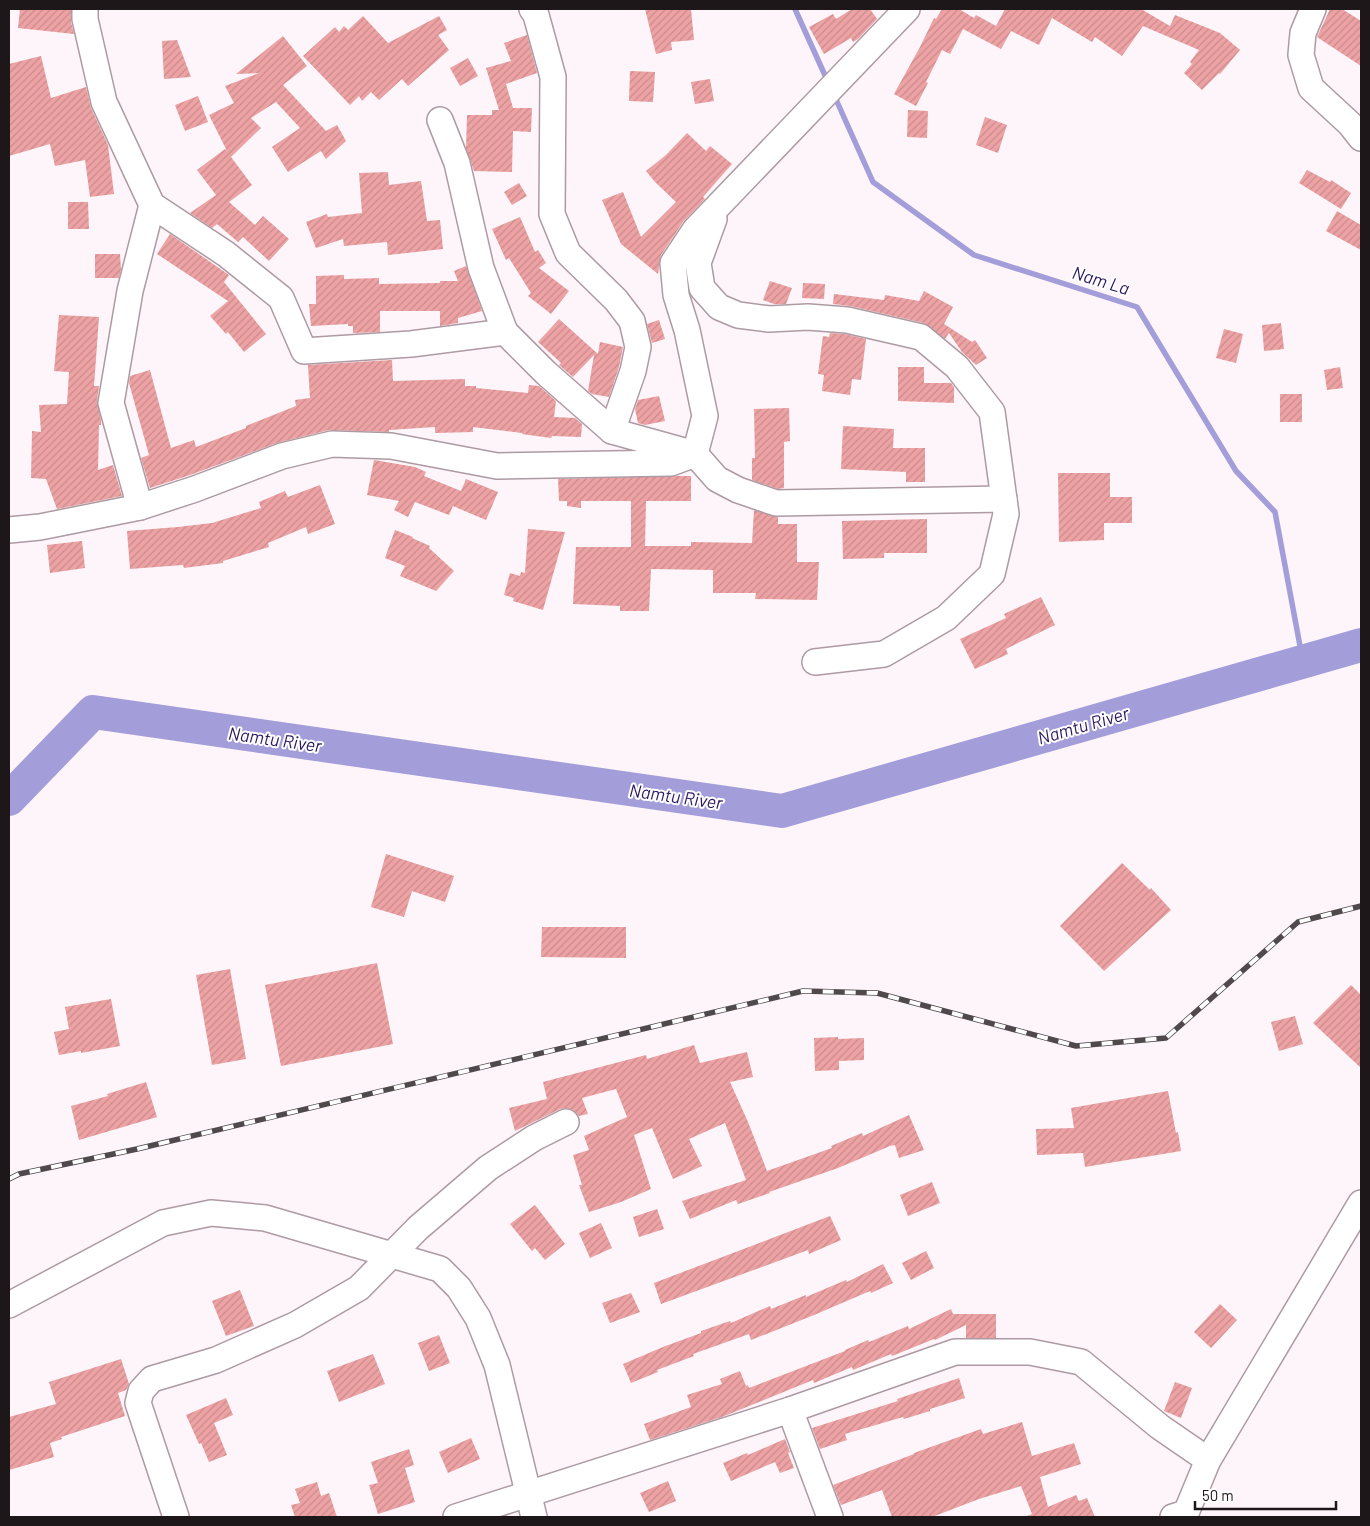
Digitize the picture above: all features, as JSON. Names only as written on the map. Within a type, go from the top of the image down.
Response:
[{"type":"street","points":[[85,9],[85,19],[104,102],[152,205],[226,254],[281,298],[304,351],[411,344],[505,332]]},
{"type":"street","points":[[532,9],[536,14],[553,77],[552,214],[568,254],[616,300],[632,321],[638,347],[633,371],[612,431]]},
{"type":"street","points":[[695,454],[705,416],[687,330],[676,295],[673,262],[695,230],[907,9]]},
{"type":"street","points":[[1313,9],[1303,33],[1301,55],[1311,88],[1350,124],[1361,138]]},
{"type":"street","points":[[440,120],[457,163],[481,268],[505,332],[546,372],[612,431],[695,454],[717,479],[738,490],[776,503],[1004,499]]},
{"type":"street","points":[[140,507],[111,403],[130,291],[152,205]]},
{"type":"street","points":[[719,205],[698,263],[702,288],[719,307],[738,314],[769,319],[808,317],[847,320],[921,337],[957,367],[992,412],[1006,514],[992,574],[946,618],[884,654],[814,662]]},
{"type":"street","points":[[9,530],[40,527],[140,507],[195,489],[282,456],[332,444],[391,446],[497,466],[671,463],[695,454]]},
{"type":"street","points":[[176,1517],[138,1403],[141,1391],[152,1380],[216,1360],[295,1325],[359,1288],[418,1228],[488,1168],[534,1138],[566,1122]]},
{"type":"street","points":[[1173,1517],[1186,1513],[1208,1460],[1361,1203]]},
{"type":"street","points":[[9,1305],[163,1223],[211,1213],[265,1218],[440,1269],[460,1288],[478,1318],[497,1365],[534,1517]]},
{"type":"street","points":[[456,1517],[790,1410],[956,1352],[1030,1352],[1082,1362],[1160,1427],[1208,1460]]},
{"type":"street","points":[[790,1410],[830,1517]]},
{"type":"building","points":[[20,9],[71,9],[71,22],[74,34],[18,28]]},
{"type":"building","points":[[645,9],[691,9],[694,40],[671,42],[672,50],[656,54]]},
{"type":"building","points":[[852,9],[870,9],[877,19],[858,39],[853,42],[851,38],[824,54],[809,27],[833,14],[836,19]]},
{"type":"building","points":[[942,9],[959,9],[974,18],[976,15],[996,26],[1005,9],[1141,9],[1170,26],[1175,15],[1220,33],[1240,50],[1220,74],[1202,90],[1184,73],[1192,64],[1190,62],[1199,50],[1143,26],[1122,56],[1095,37],[1092,42],[1052,18],[1039,45],[1011,31],[1001,49],[963,29],[950,54],[942,50],[916,106],[894,94],[934,18],[936,19]]},
{"type":"building","points":[[1330,9],[1342,9],[1361,21],[1361,66],[1317,37]]},
{"type":"building","points":[[363,16],[388,43],[439,16],[447,30],[438,35],[449,50],[408,86],[402,79],[379,100],[371,92],[362,101],[359,96],[350,105],[303,56],[335,27],[339,32],[344,26],[348,30]]},
{"type":"building","points":[[527,35],[537,73],[506,84],[513,108],[532,108],[531,132],[513,131],[512,172],[474,171],[466,148],[467,115],[492,115],[492,110],[499,110],[486,68],[511,61],[504,43]]},
{"type":"building","points":[[283,36],[307,66],[283,85],[326,131],[337,125],[346,141],[326,159],[321,151],[288,172],[272,147],[300,128],[276,102],[251,118],[261,128],[231,157],[252,185],[229,202],[255,225],[263,216],[289,239],[269,261],[243,237],[238,242],[217,224],[212,228],[190,213],[216,195],[197,170],[225,149],[227,151],[209,115],[234,103],[225,86],[259,73],[236,74]]},
{"type":"building","points":[[177,40],[191,77],[164,79],[162,41]]},
{"type":"building","points":[[41,56],[51,98],[86,87],[91,108],[108,145],[114,194],[90,197],[85,160],[55,166],[50,144],[9,156],[9,64]]},
{"type":"building","points":[[468,58],[478,76],[460,86],[450,68]]},
{"type":"building","points":[[630,71],[655,72],[653,102],[629,101]]},
{"type":"building","points":[[710,79],[714,101],[695,104],[691,82]]},
{"type":"building","points":[[198,96],[208,122],[185,131],[175,105]]},
{"type":"building","points":[[908,110],[928,111],[927,138],[907,137]]},
{"type":"building","points":[[985,117],[1007,125],[998,153],[976,145]]},
{"type":"building","points":[[687,133],[706,151],[710,146],[732,164],[703,197],[705,199],[683,222],[661,255],[658,274],[621,244],[602,200],[623,192],[641,237],[676,202],[646,171],[666,155]]},
{"type":"building","points":[[1307,170],[1330,182],[1331,180],[1351,193],[1341,209],[1299,183]]},
{"type":"building","points":[[388,172],[389,185],[421,181],[427,221],[440,220],[443,249],[388,255],[387,242],[344,246],[343,239],[316,248],[306,222],[327,214],[328,217],[362,213],[359,173]]},
{"type":"building","points":[[519,183],[527,196],[512,205],[504,192]]},
{"type":"building","points":[[68,202],[88,202],[89,229],[68,229]]},
{"type":"building","points":[[1337,211],[1361,225],[1361,250],[1326,231]]},
{"type":"building","points":[[520,217],[535,252],[538,250],[546,263],[539,268],[569,291],[551,314],[528,296],[531,293],[509,258],[506,260],[492,229]]},
{"type":"building","points":[[170,234],[229,275],[224,282],[266,334],[244,352],[228,332],[226,334],[210,316],[228,301],[157,254]]},
{"type":"building","points":[[95,254],[120,254],[121,269],[119,278],[95,278]]},
{"type":"building","points":[[466,266],[482,311],[458,318],[458,323],[440,326],[440,311],[380,311],[380,332],[353,333],[353,326],[348,326],[348,324],[311,326],[309,304],[316,304],[316,276],[344,275],[344,279],[379,278],[379,284],[440,283],[440,281],[458,281],[454,271]]},
{"type":"building","points":[[770,281],[792,288],[786,304],[774,304],[763,300]]},
{"type":"building","points":[[803,283],[825,284],[824,299],[802,298]]},
{"type":"building","points":[[924,291],[953,307],[944,324],[972,342],[975,340],[987,358],[976,365],[962,352],[949,333],[945,339],[924,323],[850,306],[833,304],[834,294],[884,300],[885,295],[919,301]]},
{"type":"building","points":[[59,315],[99,317],[94,386],[99,386],[97,401],[101,420],[101,425],[99,425],[98,470],[113,465],[122,496],[57,509],[46,479],[31,478],[32,431],[41,432],[39,405],[67,404],[69,372],[54,371]]},
{"type":"building","points":[[559,319],[598,354],[600,342],[623,347],[619,367],[609,397],[592,394],[588,391],[594,355],[573,377],[538,342]]},
{"type":"building","points":[[659,320],[665,339],[652,343],[647,324]]},
{"type":"building","points":[[1281,323],[1284,349],[1264,351],[1262,325]]},
{"type":"building","points":[[1224,329],[1243,334],[1236,363],[1216,358]]},
{"type":"building","points":[[830,333],[866,339],[861,380],[852,379],[850,395],[822,391],[824,375],[818,374],[823,336],[829,337]]},
{"type":"building","points":[[392,360],[393,381],[465,379],[465,386],[528,393],[529,385],[539,386],[556,401],[554,417],[575,418],[582,424],[581,437],[552,436],[551,438],[473,427],[473,432],[435,433],[435,427],[389,430],[389,432],[329,430],[277,443],[150,488],[141,458],[149,455],[129,383],[130,376],[150,370],[171,448],[194,440],[196,447],[296,406],[295,400],[310,398],[308,365]]},
{"type":"building","points":[[898,367],[924,367],[924,383],[951,383],[954,387],[954,403],[898,401]]},
{"type":"building","points":[[1340,367],[1343,388],[1327,390],[1324,370]]},
{"type":"building","points":[[1280,394],[1302,394],[1302,422],[1280,422]]},
{"type":"building","points":[[659,396],[665,421],[645,425],[638,423],[635,409],[638,400]]},
{"type":"building","points":[[789,408],[790,441],[784,442],[784,488],[778,489],[752,480],[752,458],[755,458],[754,409]]},
{"type":"building","points":[[843,426],[894,429],[893,448],[925,448],[925,482],[906,482],[906,472],[841,469]]},
{"type":"building","points":[[374,460],[415,467],[426,472],[424,476],[461,491],[466,479],[498,492],[486,520],[453,506],[449,515],[415,502],[408,517],[394,510],[399,501],[367,495]]},
{"type":"building","points":[[1058,473],[1110,473],[1110,497],[1132,497],[1132,523],[1104,523],[1104,540],[1059,542]]},
{"type":"building","points":[[691,476],[691,501],[646,501],[645,546],[691,546],[691,542],[752,543],[754,510],[778,517],[778,524],[797,524],[797,562],[819,562],[817,600],[755,599],[756,593],[713,593],[713,570],[651,569],[649,611],[620,611],[620,606],[573,604],[576,547],[631,547],[631,501],[581,501],[581,508],[567,506],[567,501],[559,501],[558,479]]},
{"type":"building","points":[[320,485],[335,524],[308,534],[306,527],[268,543],[269,547],[223,561],[223,563],[184,568],[183,565],[130,569],[127,531],[212,523],[261,508],[259,502],[285,491],[288,497]]},
{"type":"building","points":[[927,519],[927,553],[884,553],[884,558],[843,559],[842,521]]},
{"type":"building","points":[[528,529],[565,532],[543,610],[513,601],[514,598],[504,595],[510,573],[520,576],[521,572],[525,573]]},
{"type":"building","points":[[395,530],[430,546],[429,548],[454,571],[436,591],[400,576],[405,566],[385,558]]},
{"type":"building","points":[[82,541],[85,568],[50,573],[47,545]]},
{"type":"building","points":[[1041,597],[1055,625],[1006,649],[1008,654],[975,669],[960,639],[1006,618],[1004,614]]},
{"type":"building","points":[[386,854],[454,876],[445,902],[412,891],[404,917],[371,907]]},
{"type":"building","points":[[1122,863],[1150,890],[1151,888],[1171,910],[1104,971],[1060,926]]},
{"type":"building","points":[[542,927],[626,927],[626,958],[541,957]]},
{"type":"building","points":[[377,963],[393,1044],[281,1066],[265,985]]},
{"type":"building","points":[[230,969],[246,1059],[212,1065],[196,975]]},
{"type":"building","points":[[1351,985],[1361,995],[1361,1068],[1313,1023]]},
{"type":"building","points":[[111,999],[120,1046],[59,1055],[54,1032],[69,1029],[65,1007]]},
{"type":"building","points":[[1295,1016],[1303,1044],[1279,1051],[1271,1022]]},
{"type":"building","points":[[838,1037],[838,1039],[864,1038],[864,1060],[839,1061],[839,1070],[815,1071],[814,1038]]},
{"type":"building","points":[[694,1045],[700,1063],[747,1052],[753,1077],[730,1082],[767,1171],[832,1148],[831,1146],[862,1133],[863,1136],[909,1115],[924,1150],[899,1158],[895,1145],[890,1146],[838,1168],[770,1193],[738,1204],[736,1200],[690,1219],[682,1201],[746,1180],[725,1123],[689,1139],[702,1166],[673,1179],[652,1128],[634,1135],[651,1189],[621,1202],[589,1212],[579,1185],[582,1185],[573,1155],[589,1150],[584,1136],[627,1117],[616,1089],[582,1098],[588,1114],[579,1116],[573,1110],[567,1108],[560,1109],[515,1131],[509,1108],[547,1099],[543,1082],[646,1055],[647,1059]]},
{"type":"building","points":[[146,1082],[157,1117],[79,1140],[71,1106],[108,1096],[107,1094]]},
{"type":"building","points":[[1168,1091],[1181,1151],[1085,1167],[1083,1153],[1037,1155],[1036,1129],[1074,1128],[1071,1108]]},
{"type":"building","points":[[932,1182],[940,1203],[908,1216],[900,1195]]},
{"type":"building","points":[[535,1205],[565,1244],[545,1260],[535,1248],[532,1251],[510,1224]]},
{"type":"building","points":[[657,1209],[664,1229],[639,1237],[633,1217]]},
{"type":"building","points":[[830,1216],[841,1240],[809,1254],[808,1250],[661,1304],[654,1283]]},
{"type":"building","points":[[601,1223],[612,1248],[590,1258],[579,1233]]},
{"type":"building","points":[[926,1251],[934,1268],[911,1280],[902,1263]]},
{"type":"building","points":[[883,1264],[893,1283],[751,1340],[749,1334],[693,1354],[694,1356],[657,1370],[658,1372],[631,1383],[623,1364],[701,1333],[701,1331],[730,1321],[731,1323],[770,1306],[771,1309],[806,1295],[806,1297],[846,1280],[847,1282]]},
{"type":"building","points":[[240,1290],[254,1326],[226,1336],[212,1301]]},
{"type":"building","points":[[631,1293],[640,1312],[610,1323],[602,1303]]},
{"type":"building","points":[[1220,1304],[1237,1320],[1211,1348],[1194,1332]]},
{"type":"building","points":[[951,1309],[953,1314],[996,1314],[996,1338],[966,1338],[966,1325],[935,1340],[892,1356],[891,1354],[853,1370],[852,1367],[814,1383],[813,1380],[722,1417],[650,1440],[644,1424],[691,1407],[687,1395],[722,1384],[720,1379],[740,1371],[746,1386],[748,1385],[749,1388],[845,1351],[868,1340],[869,1342],[908,1326],[909,1329]]},
{"type":"building","points":[[439,1335],[450,1363],[429,1371],[418,1343]]},
{"type":"building","points":[[373,1354],[385,1384],[339,1402],[327,1371]]},
{"type":"building","points":[[121,1359],[129,1384],[126,1390],[118,1393],[125,1416],[61,1437],[62,1439],[50,1443],[54,1457],[9,1470],[9,1417],[56,1404],[49,1382]]},
{"type":"building","points":[[959,1378],[965,1398],[904,1419],[903,1417],[845,1434],[847,1440],[820,1449],[812,1428],[898,1401],[897,1399]]},
{"type":"building","points":[[1175,1382],[1192,1388],[1181,1418],[1164,1411]]},
{"type":"building","points":[[226,1398],[233,1415],[214,1423],[227,1455],[209,1462],[186,1415]]},
{"type":"building","points":[[1022,1422],[1032,1456],[1074,1443],[1081,1464],[1040,1477],[1048,1507],[1076,1495],[1079,1501],[1087,1498],[1095,1517],[1024,1517],[1032,1514],[1021,1486],[979,1499],[932,1517],[892,1517],[882,1490],[841,1505],[833,1485],[981,1429],[983,1434]]},
{"type":"building","points":[[471,1438],[480,1459],[448,1473],[439,1452]]},
{"type":"building","points":[[785,1439],[794,1468],[780,1473],[775,1462],[731,1481],[723,1463],[747,1453],[748,1455]]},
{"type":"building","points":[[409,1449],[414,1465],[405,1468],[415,1502],[378,1514],[369,1485],[378,1483],[371,1462]]},
{"type":"building","points":[[668,1481],[676,1501],[649,1512],[640,1493]]},
{"type":"building","points":[[317,1482],[321,1496],[329,1493],[337,1517],[295,1517],[291,1505],[300,1503],[295,1489]]},
{"type":"waterway","name":"Nam La","points":[[795,9],[828,82]]},
{"type":"waterway","name":"Nam La","points":[[834,95],[873,182],[974,255],[1137,307],[1236,471],[1275,512],[1303,662]]},
{"type":"waterway","name":"Namtu River","points":[[9,799],[93,712],[782,811],[1361,645]]},
{"type":"railway","points":[[9,1179],[19,1174],[137,1149],[803,991],[877,993],[1076,1046],[1166,1038],[1298,922],[1361,906]]}]
